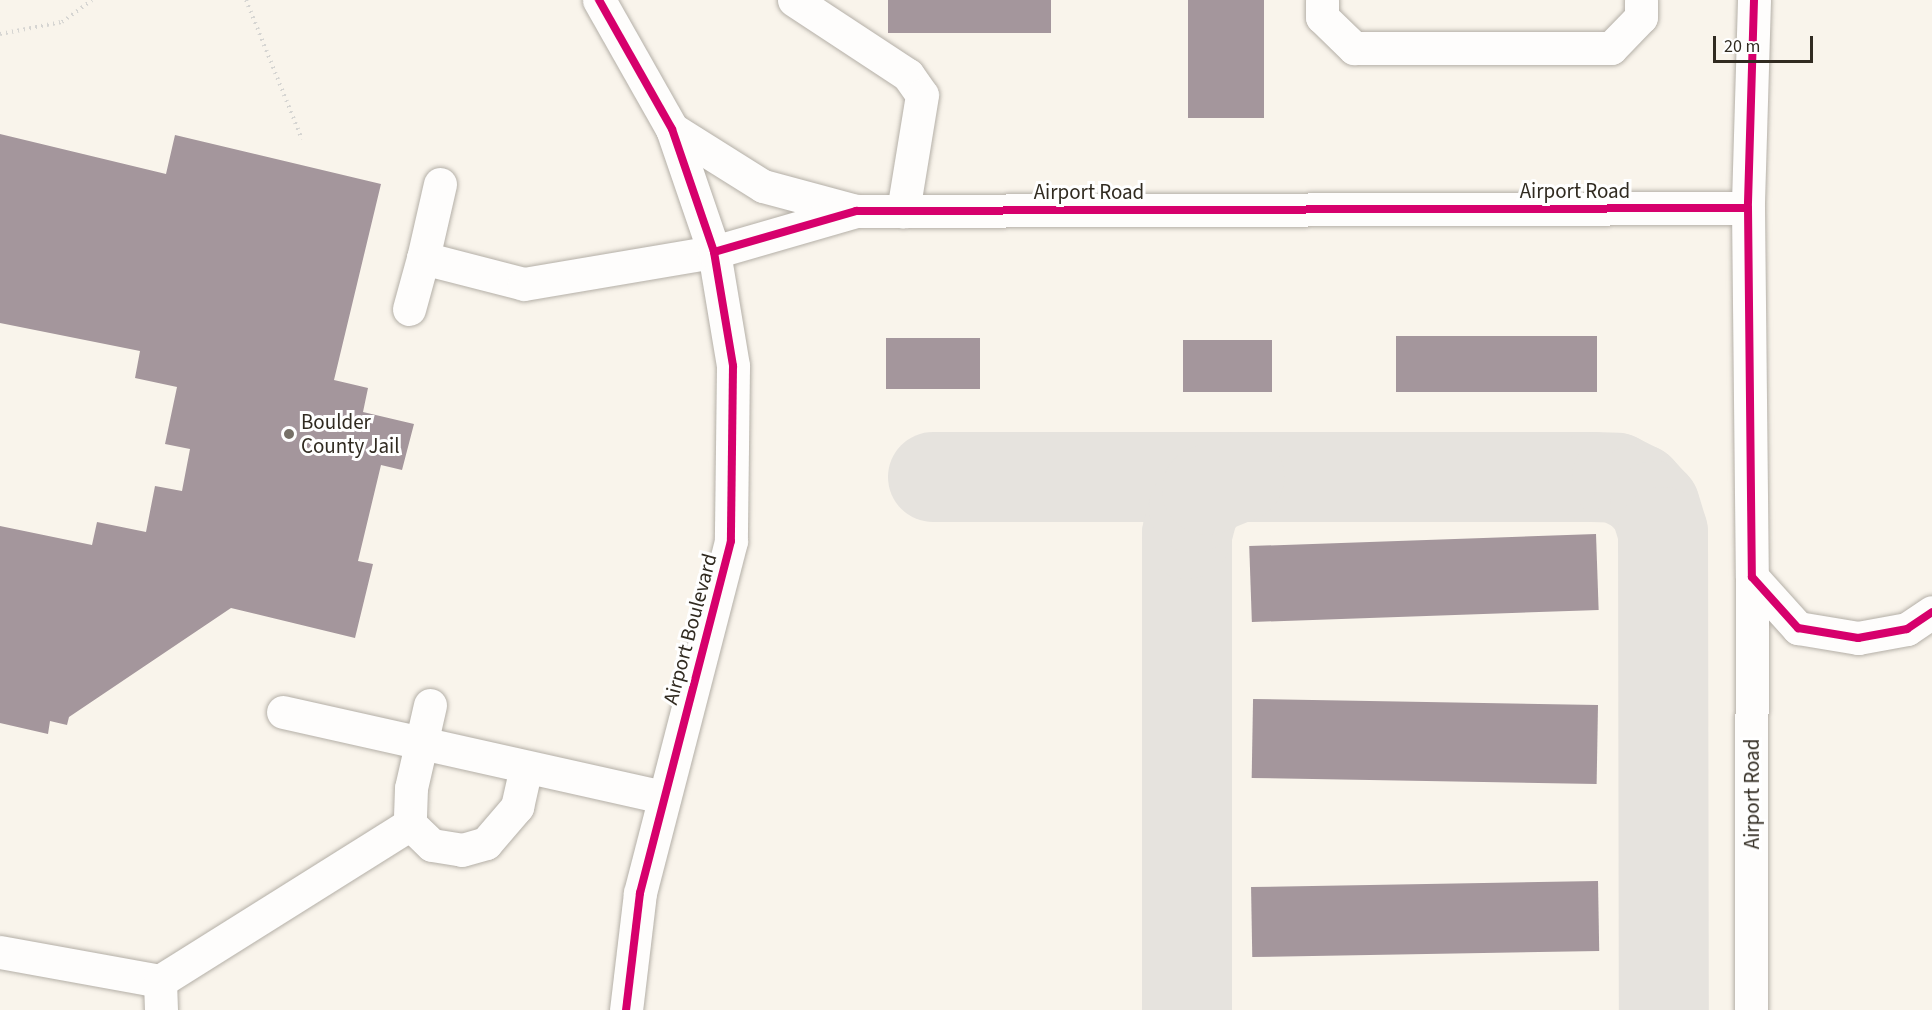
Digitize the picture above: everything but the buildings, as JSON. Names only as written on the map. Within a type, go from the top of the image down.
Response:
[{"type":"street","name":"Airport Road","points":[[599,0],[672,129],[714,252],[856,211]]},
{"type":"street","points":[[794,0],[908,75],[922,95],[903,211]]},
{"type":"street","points":[[1322,0],[1322,17],[1353,48],[1611,48],[1641,18],[1641,0]]},
{"type":"street","name":"Airport Road","points":[[1751,1010],[1752,578],[1748,208],[1754,0]]},
{"type":"street","name":"Airport Road","points":[[672,129],[763,186],[856,211],[1748,208]]},
{"type":"street","points":[[409,309],[440,184]]},
{"type":"street","points":[[423,258],[524,284],[714,252]]},
{"type":"street","name":"Airport Boulevard","points":[[626,1010],[640,893],[663,797],[712,629],[731,541],[733,366],[714,252]]},
{"type":"street","points":[[1752,578],[1798,628],[1858,638],[1907,629],[1932,612]]},
{"type":"street","points":[[0,952],[161,996],[410,824],[421,743],[430,705]]},
{"type":"street","points":[[283,712],[663,797]]},
{"type":"street","points":[[410,824],[432,845],[462,850],[486,843],[517,807],[526,767]]},
{"type":"path","points":[[0,34],[62,22],[92,0]]},
{"type":"path","points":[[246,0],[302,139]]},
{"type":"taxiway","points":[[933,477],[1593,477],[1617,478],[1639,489],[1655,506],[1663,532],[1664,1010]]},
{"type":"taxiway","points":[[1187,1010],[1187,534],[1194,508],[1207,490],[1240,477]]},
{"type":"cycle path","points":[[599,0],[672,129],[714,252],[733,366],[731,541],[640,893],[626,1010]]},
{"type":"cycle path","points":[[1754,0],[1748,208],[1752,577],[1798,628],[1858,638],[1907,629],[1932,612]]},
{"type":"cycle path","points":[[714,252],[856,211],[1748,208]]},
{"type":"place","name":"Boulder County Jail","points":[[289,434]]}]
